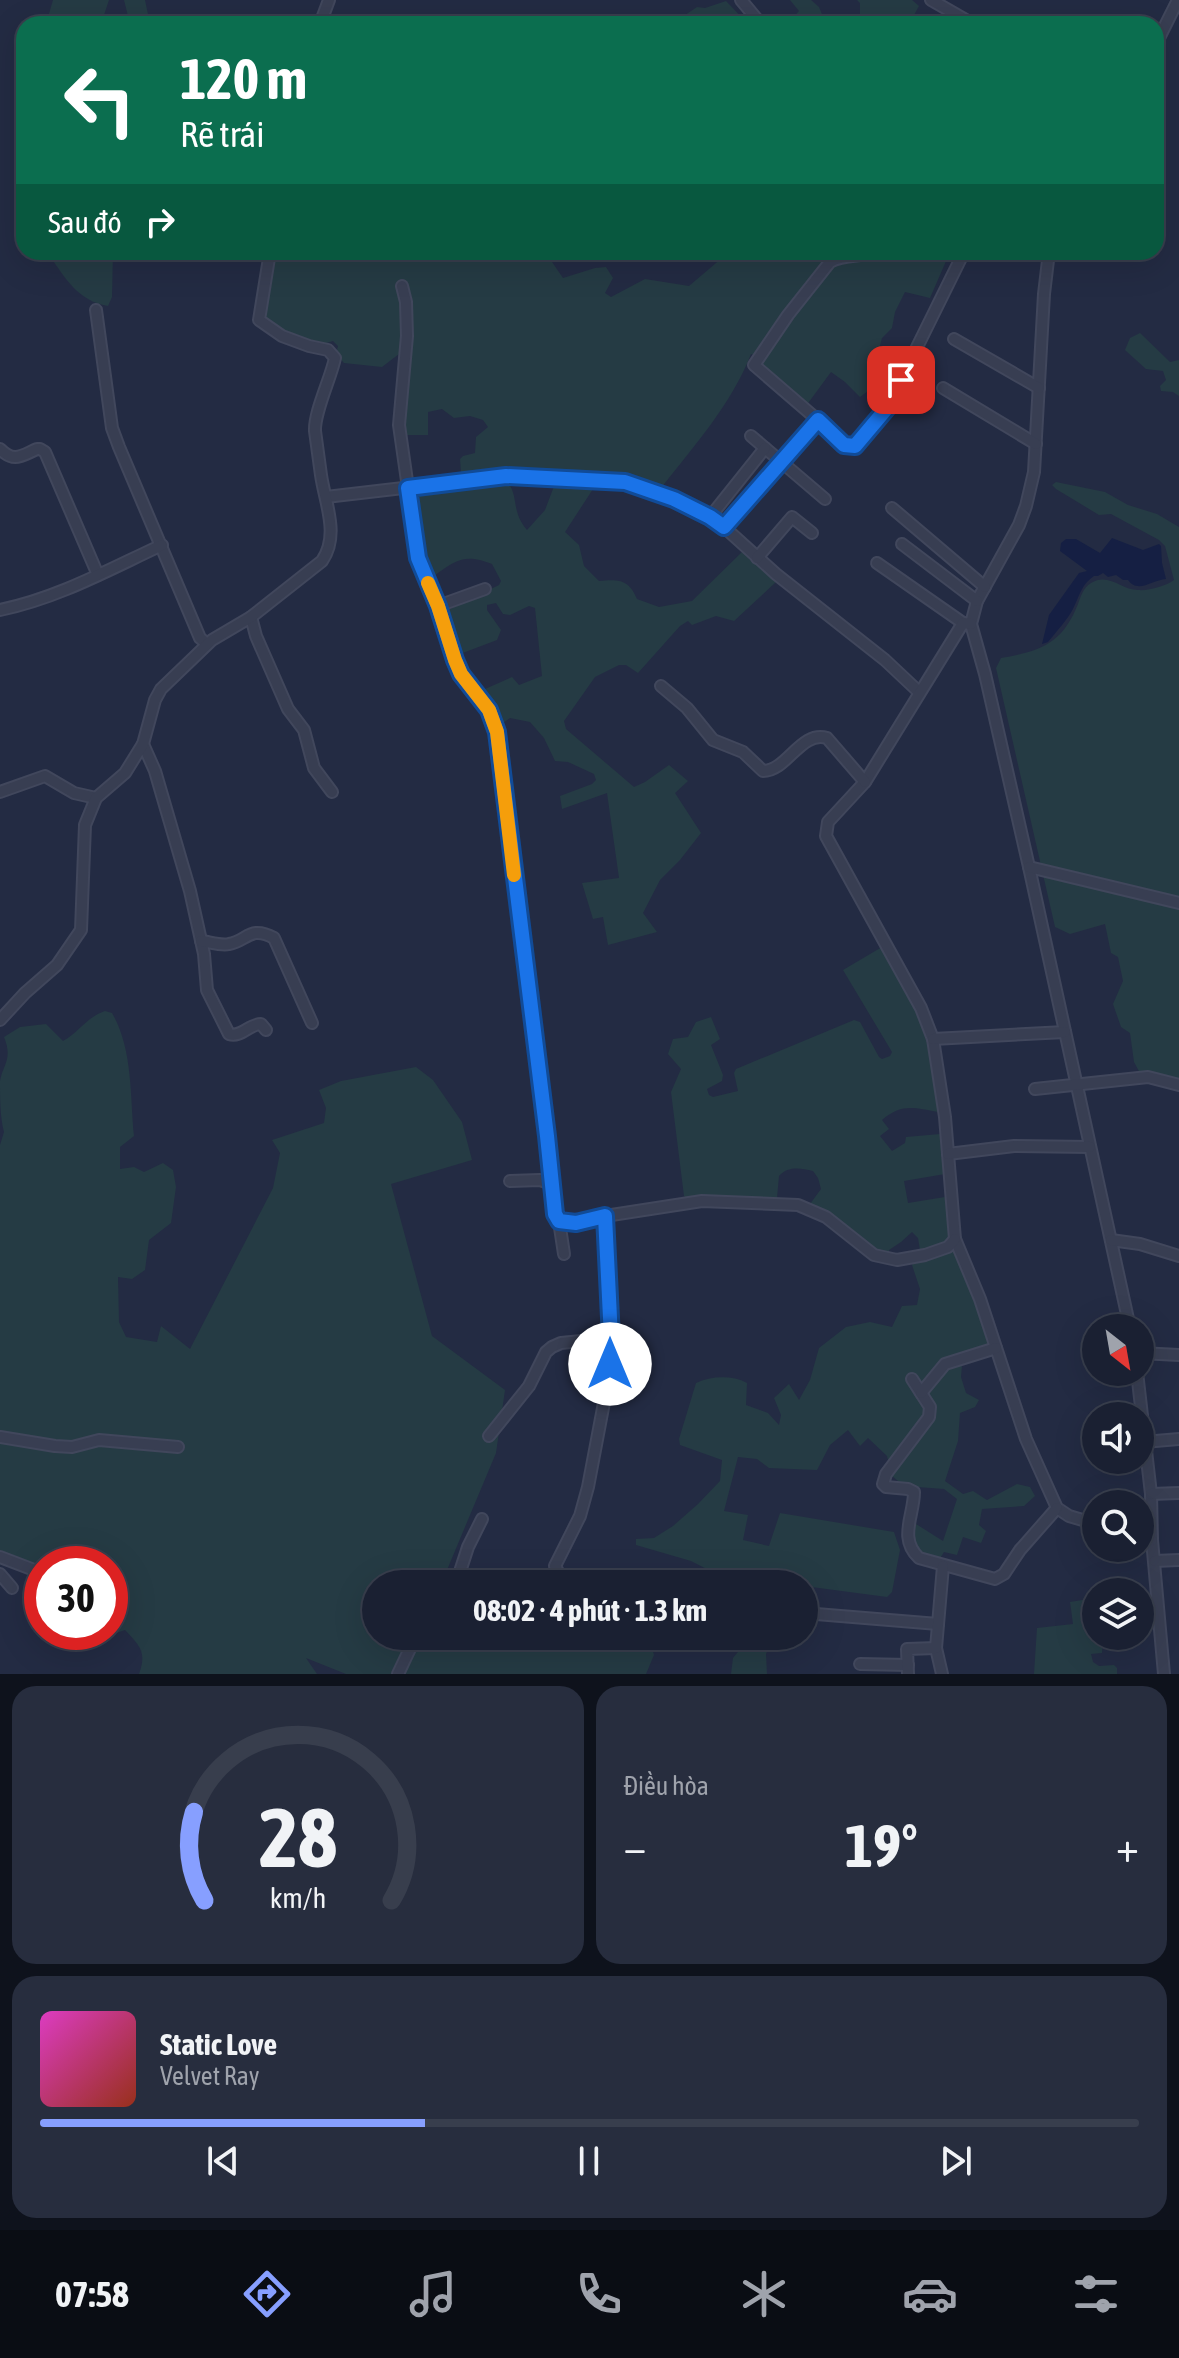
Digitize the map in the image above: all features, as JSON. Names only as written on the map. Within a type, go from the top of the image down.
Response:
[{"type":"street","points":[[741,0],[754,16]]},
{"type":"street","points":[[931,0],[959,16]]},
{"type":"street","points":[[1164,28],[1178,0]]},
{"type":"street","points":[[0,1020],[57,965],[81,930],[85,825],[96,798],[125,773],[143,744],[161,689],[207,644],[251,617],[325,556],[330,539],[330,516],[315,428],[335,358],[328,350],[282,336],[259,320],[269,260]]},
{"type":"street","points":[[834,260],[788,315],[754,365],[844,445],[851,446],[855,446],[887,408],[960,260]]},
{"type":"street","points":[[1048,260],[1034,472],[1019,525],[967,624],[919,692],[865,782],[828,822],[826,836],[921,1008],[933,1039],[955,1239],[980,1299],[1026,1439],[1057,1508],[1082,1520]]},
{"type":"street","points":[[402,286],[407,336],[399,425],[418,558],[461,674],[489,710],[497,732],[555,1214],[564,1254]]},
{"type":"street","points":[[96,310],[112,428],[200,638],[207,644]]},
{"type":"street","points":[[954,339],[1039,388]]},
{"type":"street","points":[[943,388],[1036,444]]},
{"type":"street","points":[[724,527],[818,420]]},
{"type":"street","points":[[751,436],[825,499]]},
{"type":"street","points":[[710,517],[765,448]]},
{"type":"street","points":[[0,449],[8,457],[37,449],[45,452],[98,575]]},
{"type":"street","points":[[326,497],[506,476],[625,482],[660,493],[724,527],[824,614],[885,660],[919,692]]},
{"type":"street","points":[[892,508],[985,587]]},
{"type":"street","points":[[757,558],[792,517],[812,533]]},
{"type":"street","points":[[902,544],[977,601]]},
{"type":"street","points":[[0,610],[50,598],[162,545]]},
{"type":"street","points":[[877,563],[967,624],[985,674],[1127,1314]]},
{"type":"street","points":[[438,606],[485,589]]},
{"type":"street","points":[[251,617],[256,636],[288,709],[304,730],[317,775],[332,792]]},
{"type":"street","points":[[661,686],[687,708],[713,740],[743,752],[763,771],[774,769],[809,739],[822,736],[865,782]]},
{"type":"street","points":[[143,744],[166,808],[201,941],[207,990],[229,1034],[236,1035],[256,1024],[261,1024],[266,1030]]},
{"type":"street","points":[[0,792],[45,776],[74,793],[96,798]]},
{"type":"street","points":[[1029,867],[1179,903]]},
{"type":"street","points":[[201,941],[226,945],[254,933],[274,938],[312,1023]]},
{"type":"street","points":[[933,1039],[1065,1032]]},
{"type":"street","points":[[1035,1089],[1148,1077],[1179,1085]]},
{"type":"street","points":[[948,1154],[1014,1146],[1090,1147]]},
{"type":"street","points":[[510,1181],[540,1180],[552,1184]]},
{"type":"street","points":[[559,1221],[576,1223],[702,1201],[798,1205],[826,1217],[874,1255],[897,1260],[911,1259],[948,1247],[955,1239]]},
{"type":"street","points":[[556,1570],[557,1559],[580,1516],[603,1417],[611,1338],[605,1216]]},
{"type":"street","points":[[1111,1240],[1140,1244],[1179,1256]]},
{"type":"street","points":[[489,1436],[529,1386],[546,1352],[552,1347],[561,1343],[611,1338]]},
{"type":"street","points":[[921,1393],[945,1364],[996,1348]]},
{"type":"street","points":[[1154,1354],[1179,1355]]},
{"type":"street","points":[[912,1379],[930,1407],[929,1417],[886,1474],[883,1484],[914,1492],[907,1533],[908,1543],[919,1558],[995,1579],[1000,1577],[1057,1508]]},
{"type":"street","points":[[0,1437],[72,1447],[99,1440],[178,1447]]},
{"type":"street","points":[[1154,1441],[1179,1439]]},
{"type":"street","points":[[1154,1494],[1179,1493]]},
{"type":"street","points":[[461,1570],[482,1519]]},
{"type":"street","points":[[1154,1554],[1164,1674]]},
{"type":"street","points":[[0,1557],[24,1566]]},
{"type":"street","points":[[1155,1561],[1179,1560]]},
{"type":"street","points":[[942,1674],[936,1648],[943,1566]]},
{"type":"street","points":[[0,1574],[12,1588]]},
{"type":"street","points":[[818,1614],[938,1624]]},
{"type":"street","points":[[860,1664],[908,1670],[907,1649],[936,1648]]},
{"type":"street","points":[[398,1674],[409,1650]]},
{"type":"shaded area","points":[[53,0],[109,0],[104,16],[48,16]]},
{"type":"shaded area","points":[[124,0],[145,0],[148,16],[128,16]]},
{"type":"shaded area","points":[[790,0],[811,0],[823,16],[795,16],[799,11]]},
{"type":"shaded area","points":[[857,0],[912,0],[919,6],[913,16],[860,16]]},
{"type":"shaded area","points":[[726,1],[740,16],[684,16],[697,7],[705,8]]},
{"type":"shaded area","points":[[53,260],[113,260],[112,297],[108,306],[88,299]]},
{"type":"shaded area","points":[[271,260],[551,260],[563,278],[606,267],[613,278],[605,293],[611,297],[645,279],[689,286],[720,260],[947,260],[930,298],[905,292],[895,312],[892,328],[882,338],[868,391],[860,397],[831,372],[806,406],[758,366],[751,354],[733,391],[711,424],[661,488],[657,489],[623,475],[493,471],[467,476],[461,473],[460,459],[475,453],[476,437],[488,427],[483,420],[470,416],[454,418],[442,409],[428,412],[428,435],[406,435],[403,430],[407,356],[399,354],[382,367],[344,363],[336,354],[338,346],[333,341],[320,345],[296,338],[262,321]]},
{"type":"shaded area","points":[[1140,333],[1170,362],[1179,360],[1179,396],[1161,391],[1160,386],[1166,380],[1163,371],[1146,369],[1125,350],[1130,338]]},
{"type":"shaded area","points":[[506,480],[527,530],[545,510],[556,481],[588,484],[593,489],[565,532],[579,545],[584,566],[599,581],[622,582],[630,587],[637,599],[659,607],[692,601],[743,551],[776,582],[734,621],[716,616],[692,625],[688,621],[680,626],[638,673],[626,665],[619,665],[595,677],[564,721],[566,729],[634,787],[669,765],[688,781],[675,793],[701,833],[660,880],[643,913],[657,932],[608,945],[603,917],[593,919],[582,883],[619,878],[607,793],[562,809],[560,796],[592,784],[596,780],[594,774],[568,762],[555,761],[544,738],[530,722],[510,718],[503,723],[498,721],[484,694],[485,689],[512,677],[519,685],[542,676],[535,608],[529,606],[510,615],[503,614],[496,603],[487,605],[487,610],[501,630],[497,640],[460,654],[445,617],[448,610],[499,585],[501,581],[492,564],[474,559],[461,560],[431,575],[422,553],[413,499],[419,493]]},
{"type":"shaded area","points":[[1056,482],[1105,492],[1179,527],[1179,1083],[1141,1075],[1134,1062],[1130,1033],[1121,1027],[1113,1004],[1123,981],[1118,957],[1111,953],[1105,924],[1070,934],[1055,927],[996,668],[1001,658],[1039,648],[1057,637],[1072,618],[1084,590],[1097,580],[1109,580],[1142,590],[1157,588],[1174,580],[1165,546],[1159,540],[1111,514],[1099,515],[1056,489],[1052,485]]},
{"type":"shaded area","points":[[882,947],[932,1040],[941,1106],[938,1112],[908,1108],[896,1111],[882,1120],[889,1129],[880,1136],[892,1151],[905,1143],[906,1137],[940,1134],[944,1137],[945,1174],[904,1181],[908,1203],[949,1199],[950,1238],[932,1249],[920,1250],[918,1238],[912,1232],[889,1250],[889,1257],[882,1255],[812,1207],[810,1204],[821,1189],[813,1171],[803,1169],[790,1169],[779,1176],[777,1198],[772,1201],[689,1200],[684,1196],[671,1092],[681,1069],[668,1054],[673,1039],[688,1037],[696,1022],[711,1017],[720,1039],[711,1045],[723,1075],[722,1081],[707,1089],[713,1097],[738,1091],[736,1069],[854,1020],[860,1022],[879,1057],[890,1056],[892,1052],[843,970]]},
{"type":"shaded area","points":[[105,1011],[112,1013],[127,1057],[134,1136],[120,1147],[120,1169],[134,1167],[144,1172],[163,1163],[173,1170],[176,1187],[171,1223],[149,1240],[145,1270],[132,1279],[118,1277],[119,1322],[126,1337],[157,1342],[161,1326],[190,1349],[273,1188],[280,1153],[272,1140],[324,1123],[326,1108],[319,1090],[341,1081],[416,1067],[433,1080],[462,1122],[472,1160],[391,1184],[432,1336],[505,1390],[496,1453],[447,1570],[362,1570],[362,1650],[653,1650],[654,1655],[646,1674],[346,1674],[306,1658],[317,1674],[139,1674],[141,1650],[128,1633],[128,1546],[24,1546],[24,1560],[0,1555],[0,1145],[4,1132],[0,1081],[8,1051],[4,1037],[20,1027],[46,1024],[63,1041]]},
{"type":"shaded area","points":[[954,1250],[971,1287],[989,1341],[986,1347],[963,1354],[961,1377],[966,1393],[979,1400],[975,1407],[960,1413],[958,1441],[945,1481],[963,1494],[973,1491],[987,1500],[1017,1484],[1030,1487],[1035,1496],[1024,1506],[982,1509],[979,1525],[986,1531],[981,1543],[963,1537],[957,1555],[944,1552],[939,1560],[932,1558],[913,1544],[916,1524],[943,1541],[957,1499],[944,1489],[904,1486],[892,1476],[887,1456],[868,1438],[860,1446],[848,1430],[830,1445],[817,1470],[769,1468],[757,1459],[738,1457],[724,1511],[748,1515],[743,1540],[769,1546],[780,1513],[894,1532],[900,1550],[892,1592],[887,1597],[818,1588],[818,1570],[709,1570],[691,1561],[636,1545],[636,1539],[654,1538],[673,1526],[720,1481],[722,1460],[680,1445],[679,1439],[696,1383],[722,1377],[747,1383],[746,1405],[768,1413],[779,1425],[781,1415],[774,1398],[789,1384],[799,1400],[810,1380],[819,1348],[846,1327],[870,1322],[892,1327],[902,1306],[917,1305],[920,1289],[912,1265],[915,1261]]},
{"type":"shaded area","points":[[1082,1600],[1082,1650],[1102,1650],[1102,1653],[1091,1654],[1093,1662],[1099,1666],[1114,1665],[1117,1674],[1034,1674],[1037,1628],[1073,1624],[1070,1602]]},
{"type":"shaded area","points":[[740,1650],[768,1650],[767,1674],[731,1674],[733,1658]]},
{"type":"water","points":[[1112,538],[1143,550],[1159,544],[1166,579],[1136,586],[1116,575],[1108,577],[1103,573],[1094,576],[1083,587],[1065,622],[1048,642],[1042,644],[1049,615],[1079,573],[1087,571],[1060,551],[1061,543],[1066,539],[1076,539],[1100,553]]},
{"type":"slow traffic","points":[[428,583],[461,674],[489,710],[497,732],[514,875]]},
{"type":"route","points":[[610,1364],[605,1216],[568,1223],[556,1219],[555,1214],[497,732],[489,710],[461,674],[455,660],[438,606],[418,558],[408,488],[506,476],[625,482],[674,499],[724,527],[818,420],[844,445],[855,446],[887,408],[901,380]]}]
